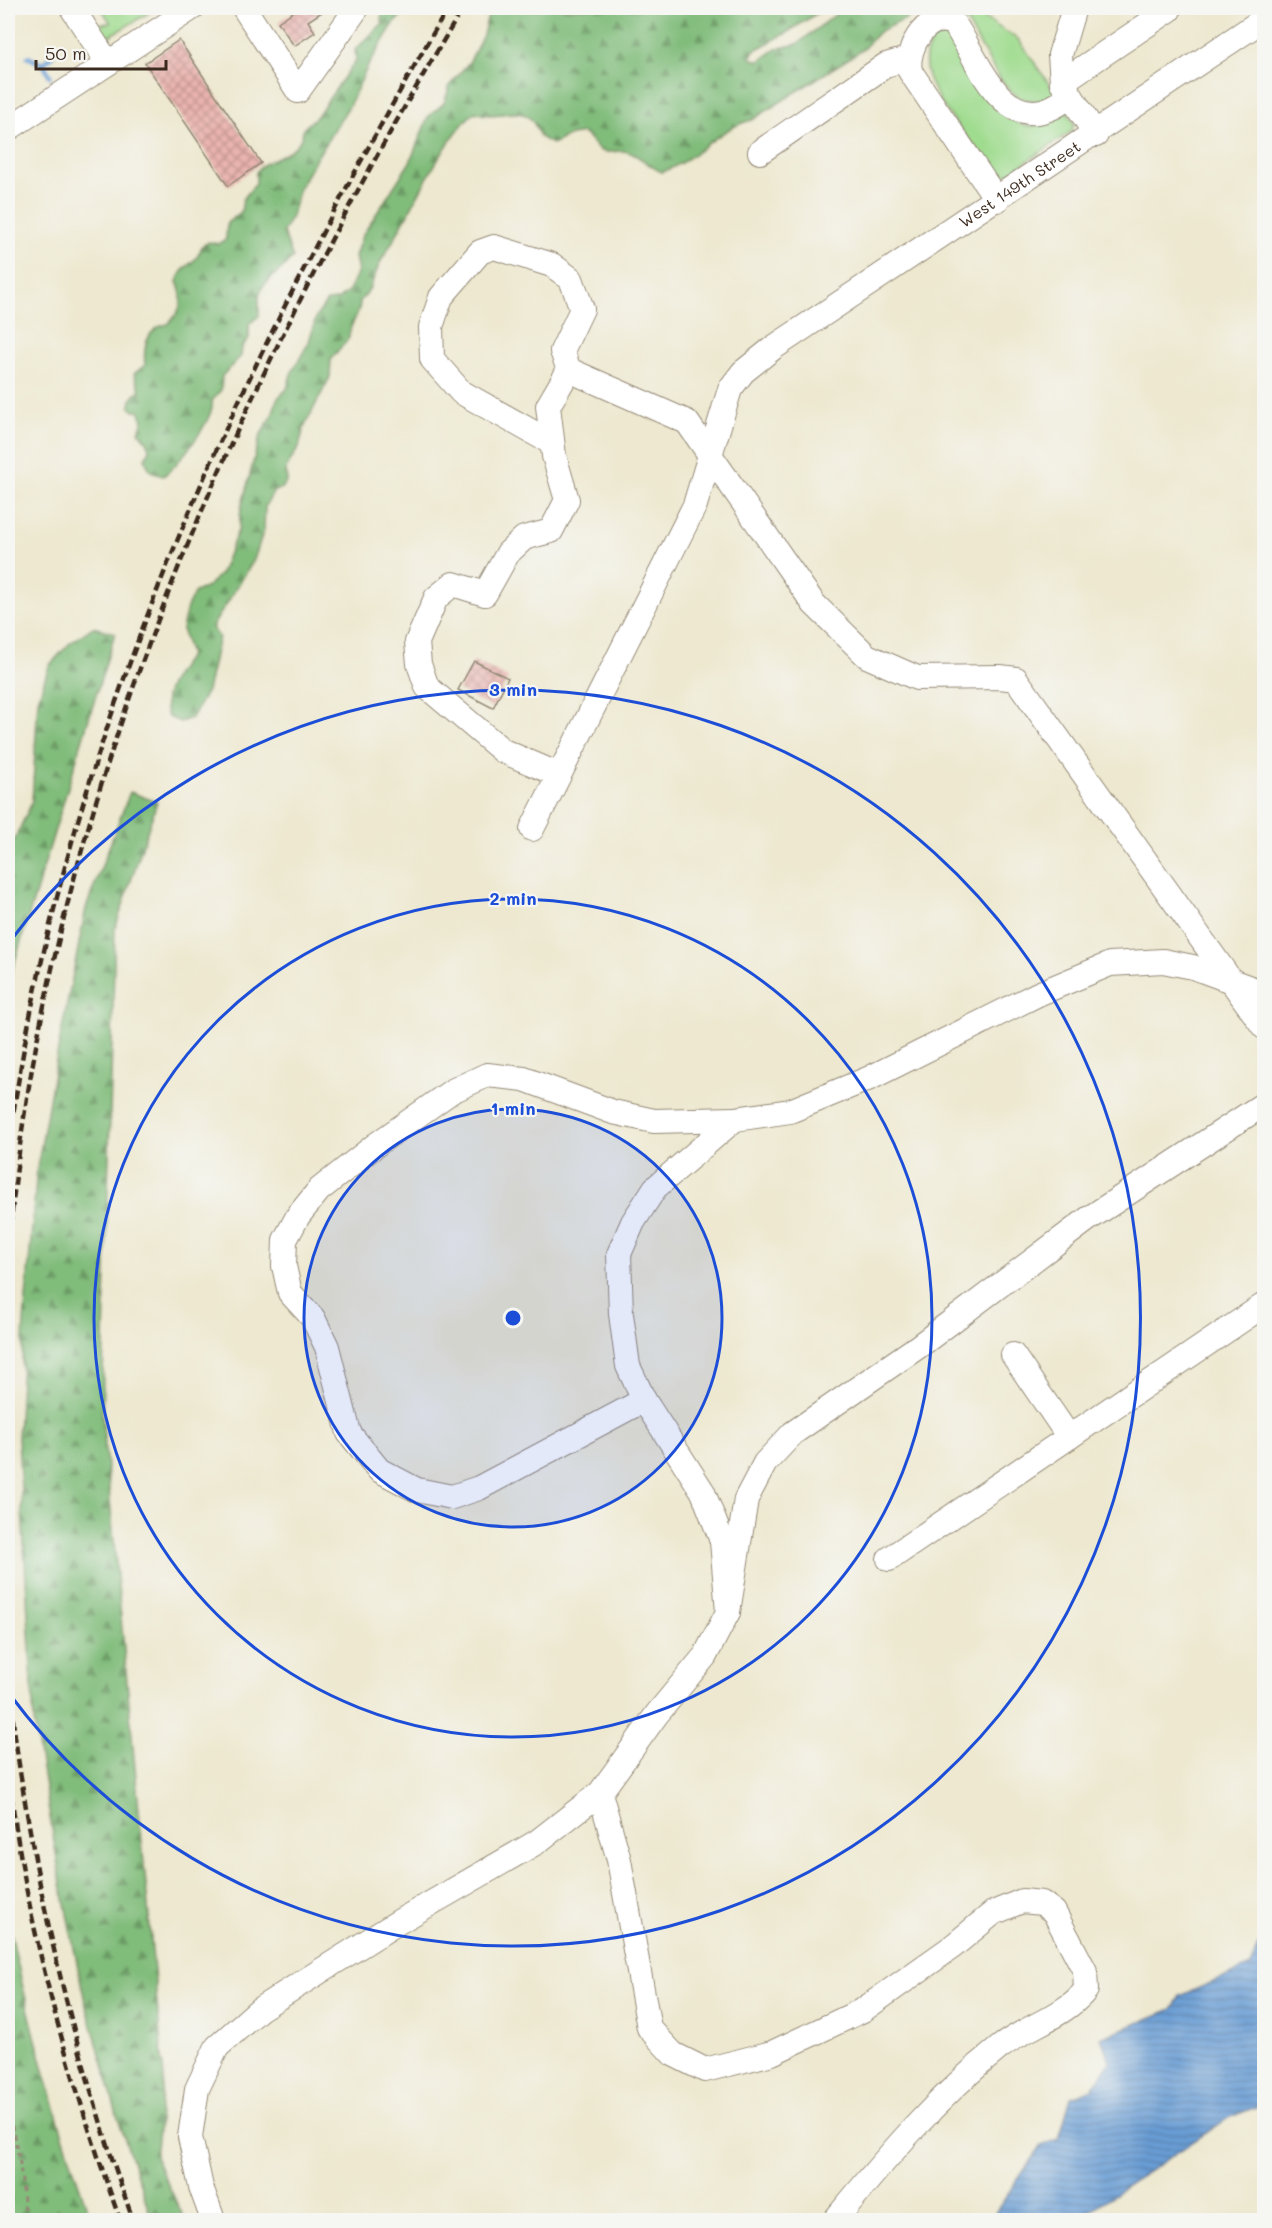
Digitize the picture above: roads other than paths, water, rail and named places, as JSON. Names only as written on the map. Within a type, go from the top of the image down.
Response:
[{"type":"street","points":[[72,8],[108,63]]},
{"type":"street","points":[[8,129],[192,8]]},
{"type":"street","points":[[244,8],[298,91],[357,8]]},
{"type":"street","points":[[1074,8],[1060,55],[1066,89],[1096,135]]},
{"type":"street","points":[[997,200],[910,71],[907,59],[921,33],[934,23],[949,20],[959,30],[994,91],[1010,103],[1030,113],[1042,111],[1066,89],[1169,10]]},
{"type":"street","name":"West 149th Street","points":[[532,829],[695,505],[730,389],[743,372],[773,348],[1096,135],[1264,19]]},
{"type":"street","points":[[760,152],[886,65],[907,59]]},
{"type":"street","points":[[552,443],[461,392],[432,358],[431,327],[441,297],[480,252],[494,247],[552,265],[571,279],[582,309],[562,351],[568,370],[548,406],[552,443],[567,500],[550,531],[524,538],[508,554],[485,594],[453,584],[436,598],[417,642],[419,664],[427,687],[503,751],[559,775]]},
{"type":"street","points":[[568,370],[687,422],[711,453],[814,604],[867,656],[917,678],[1000,677],[1016,679],[1264,1027]]},
{"type":"street","points":[[644,1400],[479,1488],[452,1497],[417,1490],[379,1470],[350,1433],[335,1386],[327,1347],[313,1318],[290,1293],[284,1266],[285,1240],[298,1216],[319,1190],[377,1144],[452,1091],[487,1075],[524,1078],[613,1112],[654,1121],[735,1119],[790,1111],[870,1078],[1038,994],[1110,964],[1163,961],[1193,967],[1264,993]]},
{"type":"street","points":[[213,2220],[201,2187],[190,2137],[197,2089],[217,2047],[260,2009],[400,1921],[537,1842],[600,1793],[657,1714],[705,1656],[728,1612],[746,1498],[765,1463],[793,1433],[919,1347],[1088,1219],[1264,1104]]},
{"type":"street","points":[[728,1612],[722,1541],[703,1492],[644,1400],[628,1366],[621,1314],[619,1254],[633,1222],[655,1188],[735,1119]]},
{"type":"street","points":[[888,1559],[1264,1305]]},
{"type":"street","points":[[1012,1355],[1069,1437]]},
{"type":"street","points":[[600,1793],[619,1860],[649,2028],[672,2054],[705,2070],[772,2053],[863,2010],[1003,1909],[1022,1900],[1042,1903],[1054,1912],[1084,1971],[1086,1990],[1076,2002],[1001,2046],[954,2085],[901,2139],[835,2220]]},
{"type":"water","points":[[1264,1939],[1264,2104],[1230,2117],[1076,2220],[990,2220],[1041,2146],[1059,2139],[1071,2097],[1091,2090],[1110,2062],[1101,2038],[1172,2009],[1180,1996],[1251,1966],[1258,1945]]},
{"type":"waterway","points":[[42,64],[52,56]]},
{"type":"waterway","points":[[28,57],[44,65],[50,76]]},
{"type":"railway","points":[[8,1152],[33,1000],[70,850],[115,703],[170,559],[232,417],[299,278],[372,141],[448,8]]},
{"type":"railway","points":[[8,1253],[29,1087],[62,924],[108,763],[164,605],[228,451],[300,299],[379,152],[463,8]]},
{"type":"railway","points":[[8,1665],[19,1761],[37,1870],[59,1972],[100,2122],[133,2220]]},
{"type":"railway","points":[[8,1768],[25,1883],[51,1997],[83,2110],[120,2220]]}]
